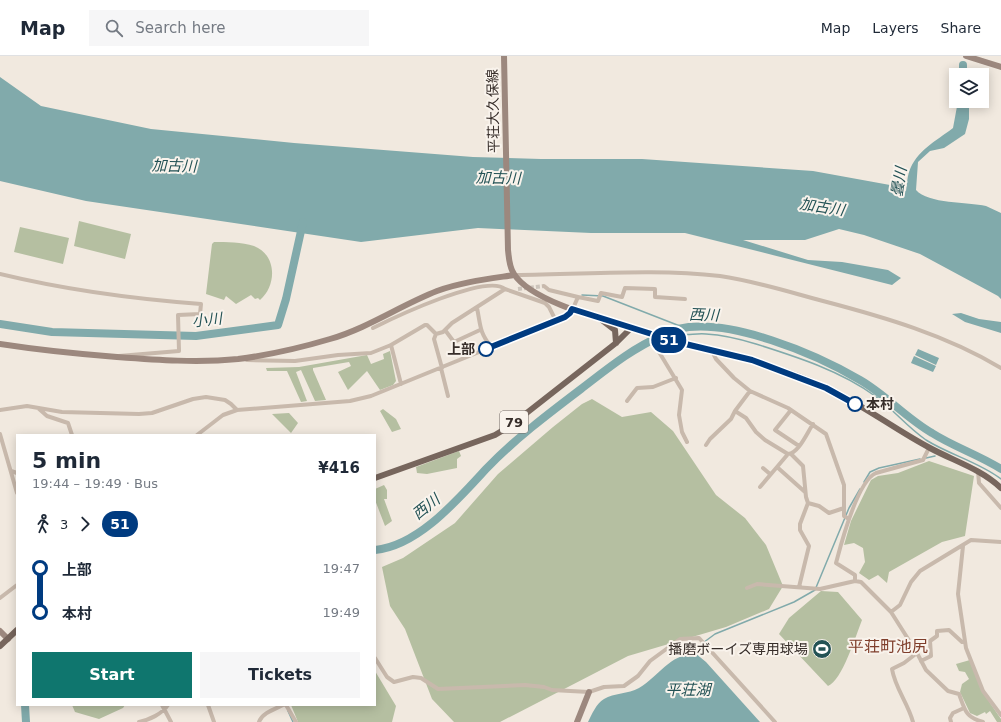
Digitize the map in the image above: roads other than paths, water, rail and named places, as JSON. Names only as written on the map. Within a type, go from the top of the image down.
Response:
[{"type":"main road","points":[[602,320],[615,330],[616,343]]},
{"type":"main road","points":[[631,328],[712,351],[752,360],[826,388],[929,448],[978,471],[1001,488]]},
{"type":"main road","name":"79","points":[[376,478],[495,435],[510,426],[616,343],[631,328]]},
{"type":"main road","points":[[0,646],[16,631]]},
{"type":"street","name":"平荘大久保線","points":[[504,56],[508,250],[513,273]]},
{"type":"street","points":[[966,56],[1001,67]]},
{"type":"street","points":[[238,359],[288,350],[330,339],[364,327],[444,289],[513,273],[650,272],[737,279],[844,306],[910,326],[953,343],[1001,368]]},
{"type":"street","points":[[513,273],[531,290],[572,309],[602,320],[631,328]]},
{"type":"street","points":[[0,274],[92,292],[151,300],[201,304],[200,314],[178,315],[179,351],[125,354],[115,357]]},
{"type":"street","points":[[373,328],[427,303],[459,292],[498,286],[545,303],[549,307],[556,321]]},
{"type":"street","points":[[544,286],[549,290],[598,301],[601,293],[622,297],[625,288],[655,289],[655,297],[685,298]]},
{"type":"street","points":[[448,396],[434,339],[436,334],[445,330],[452,323],[507,290],[518,289]]},
{"type":"street","points":[[198,434],[223,415],[237,410],[350,401],[371,396],[568,316],[578,297]]},
{"type":"street","points":[[477,308],[480,330],[491,347]]},
{"type":"street","points":[[0,344],[115,357],[172,360],[238,359],[310,361],[338,355],[371,353],[391,345],[425,325],[436,334]]},
{"type":"street","points":[[445,330],[454,342],[480,330]]},
{"type":"street","points":[[678,342],[679,346],[659,352],[682,390],[679,415],[682,432],[687,442]]},
{"type":"street","points":[[391,345],[401,384]]},
{"type":"street","points":[[712,351],[714,357],[750,391],[792,410],[826,434],[844,485],[844,516],[849,519]]},
{"type":"street","points":[[627,401],[637,388],[653,387],[676,378]]},
{"type":"street","points":[[706,445],[710,439],[731,419],[750,391]]},
{"type":"street","points":[[0,410],[27,406],[62,412],[139,414],[152,413],[193,399],[206,397],[225,400],[232,404],[237,410]]},
{"type":"street","points":[[36,407],[47,416],[68,423],[72,434]]},
{"type":"street","points":[[792,410],[775,430],[799,446]]},
{"type":"street","points":[[735,411],[746,418],[756,432],[765,440],[789,454],[803,466],[805,492],[808,503],[800,524],[800,530],[809,546],[799,587]]},
{"type":"street","points":[[760,487],[789,454],[799,446],[813,424]]},
{"type":"street","points":[[0,434],[16,489]]},
{"type":"street","points":[[855,581],[855,575],[836,563],[849,519],[863,488],[872,475],[923,460],[929,448]]},
{"type":"street","points":[[778,467],[805,492]]},
{"type":"street","points":[[763,468],[770,474]]},
{"type":"street","points":[[11,471],[16,473]]},
{"type":"street","points":[[978,471],[979,483],[1001,508]]},
{"type":"street","points":[[808,503],[819,506],[829,513],[844,508]]},
{"type":"street","points":[[891,612],[900,605],[911,582],[920,571],[963,546],[967,542],[976,540],[1001,542]]},
{"type":"street","points":[[963,546],[958,594],[965,642],[983,691],[1001,715]]},
{"type":"street","points":[[747,588],[757,584],[820,589],[855,581],[861,582],[874,593],[891,612],[926,670],[945,689],[959,694],[964,708],[973,719],[983,722]]},
{"type":"street","points":[[0,598],[16,585]]},
{"type":"street","points":[[921,661],[931,656],[930,641],[937,636],[937,630],[949,630],[962,642],[965,642]]},
{"type":"street","points":[[0,631],[8,639]]},
{"type":"street","points":[[376,660],[387,677],[394,682],[413,677],[421,678],[438,689],[525,684],[544,686],[552,690],[589,692],[604,687],[624,686],[638,676],[650,662],[680,639],[699,638],[775,722]]},
{"type":"street","points":[[913,722],[905,699],[894,680],[892,669],[904,663],[917,653]]},
{"type":"street","points":[[577,722],[589,692]]},
{"type":"street","points":[[162,706],[171,722]]},
{"type":"street","points":[[139,722],[148,720],[164,710],[167,706]]},
{"type":"street","points":[[208,706],[214,722]]},
{"type":"street","points":[[259,722],[260,719],[269,712],[281,706]]},
{"type":"street","points":[[287,706],[296,722]]},
{"type":"street","points":[[951,722],[950,718],[952,713],[964,708]]},
{"type":"water","name":"加古川","points":[[0,77],[41,106],[151,129],[294,143],[473,157],[642,159],[813,171],[890,185],[906,191],[909,172],[916,158],[927,147],[953,128],[957,108],[969,108],[969,119],[965,134],[944,148],[930,151],[918,162],[916,190],[929,198],[986,206],[1001,213],[1001,299],[920,254],[864,235],[839,229],[805,240],[743,240],[808,260],[842,262],[888,270],[901,278],[892,285],[685,233],[591,233],[478,228],[361,242],[86,201],[0,181]]},
{"type":"water","points":[[961,313],[979,319],[1001,322],[1001,333],[965,322],[952,314]]},
{"type":"water","points":[[918,349],[939,358],[936,365],[915,355]]},
{"type":"water","points":[[914,356],[936,366],[933,372],[911,363]]},
{"type":"water","name":"平荘湖","points":[[695,653],[706,662],[760,722],[588,722],[596,706],[604,699],[639,688],[671,662],[686,655]]},
{"type":"waterway","name":"小川","points":[[0,324],[52,332],[196,336],[278,325],[286,299],[303,222]]},
{"type":"waterway","points":[[582,295],[603,296],[685,328]]},
{"type":"waterway","name":"西川","points":[[376,550],[391,547],[407,540],[422,530],[437,519],[509,447],[544,417],[629,353],[650,341],[678,329],[699,327],[722,328],[772,340],[797,349],[860,380],[879,392],[913,420],[932,433],[1001,469]]},
{"type":"waterway","points":[[671,332],[684,335],[701,334],[725,336],[738,339],[787,354],[833,372],[848,379],[875,396],[926,440],[974,463],[1001,479]]},
{"type":"waterway","points":[[926,458],[935,456]]},
{"type":"waterway","points":[[864,482],[870,472],[879,468],[920,459]]},
{"type":"waterway","points":[[688,654],[715,634],[794,602],[815,590],[849,508],[860,489]]},
{"type":"waterway","name":"西川","points":[[25,706],[26,722]]},
{"type":"waterway","points":[[288,711],[293,722]]},
{"type":"tunnel","points":[[518,289],[544,286]]},
{"type":"place","name":"上部","points":[[486,349]]},
{"type":"place","name":"本村","points":[[855,404]]},
{"type":"place","name":"播磨ボーイズ専用球場","points":[[822,649]]},
{"type":"district","name":"平荘町池尻","points":[[888,646]]},
{"type":"water label","name":"曇川","points":[[899,182]]}]
